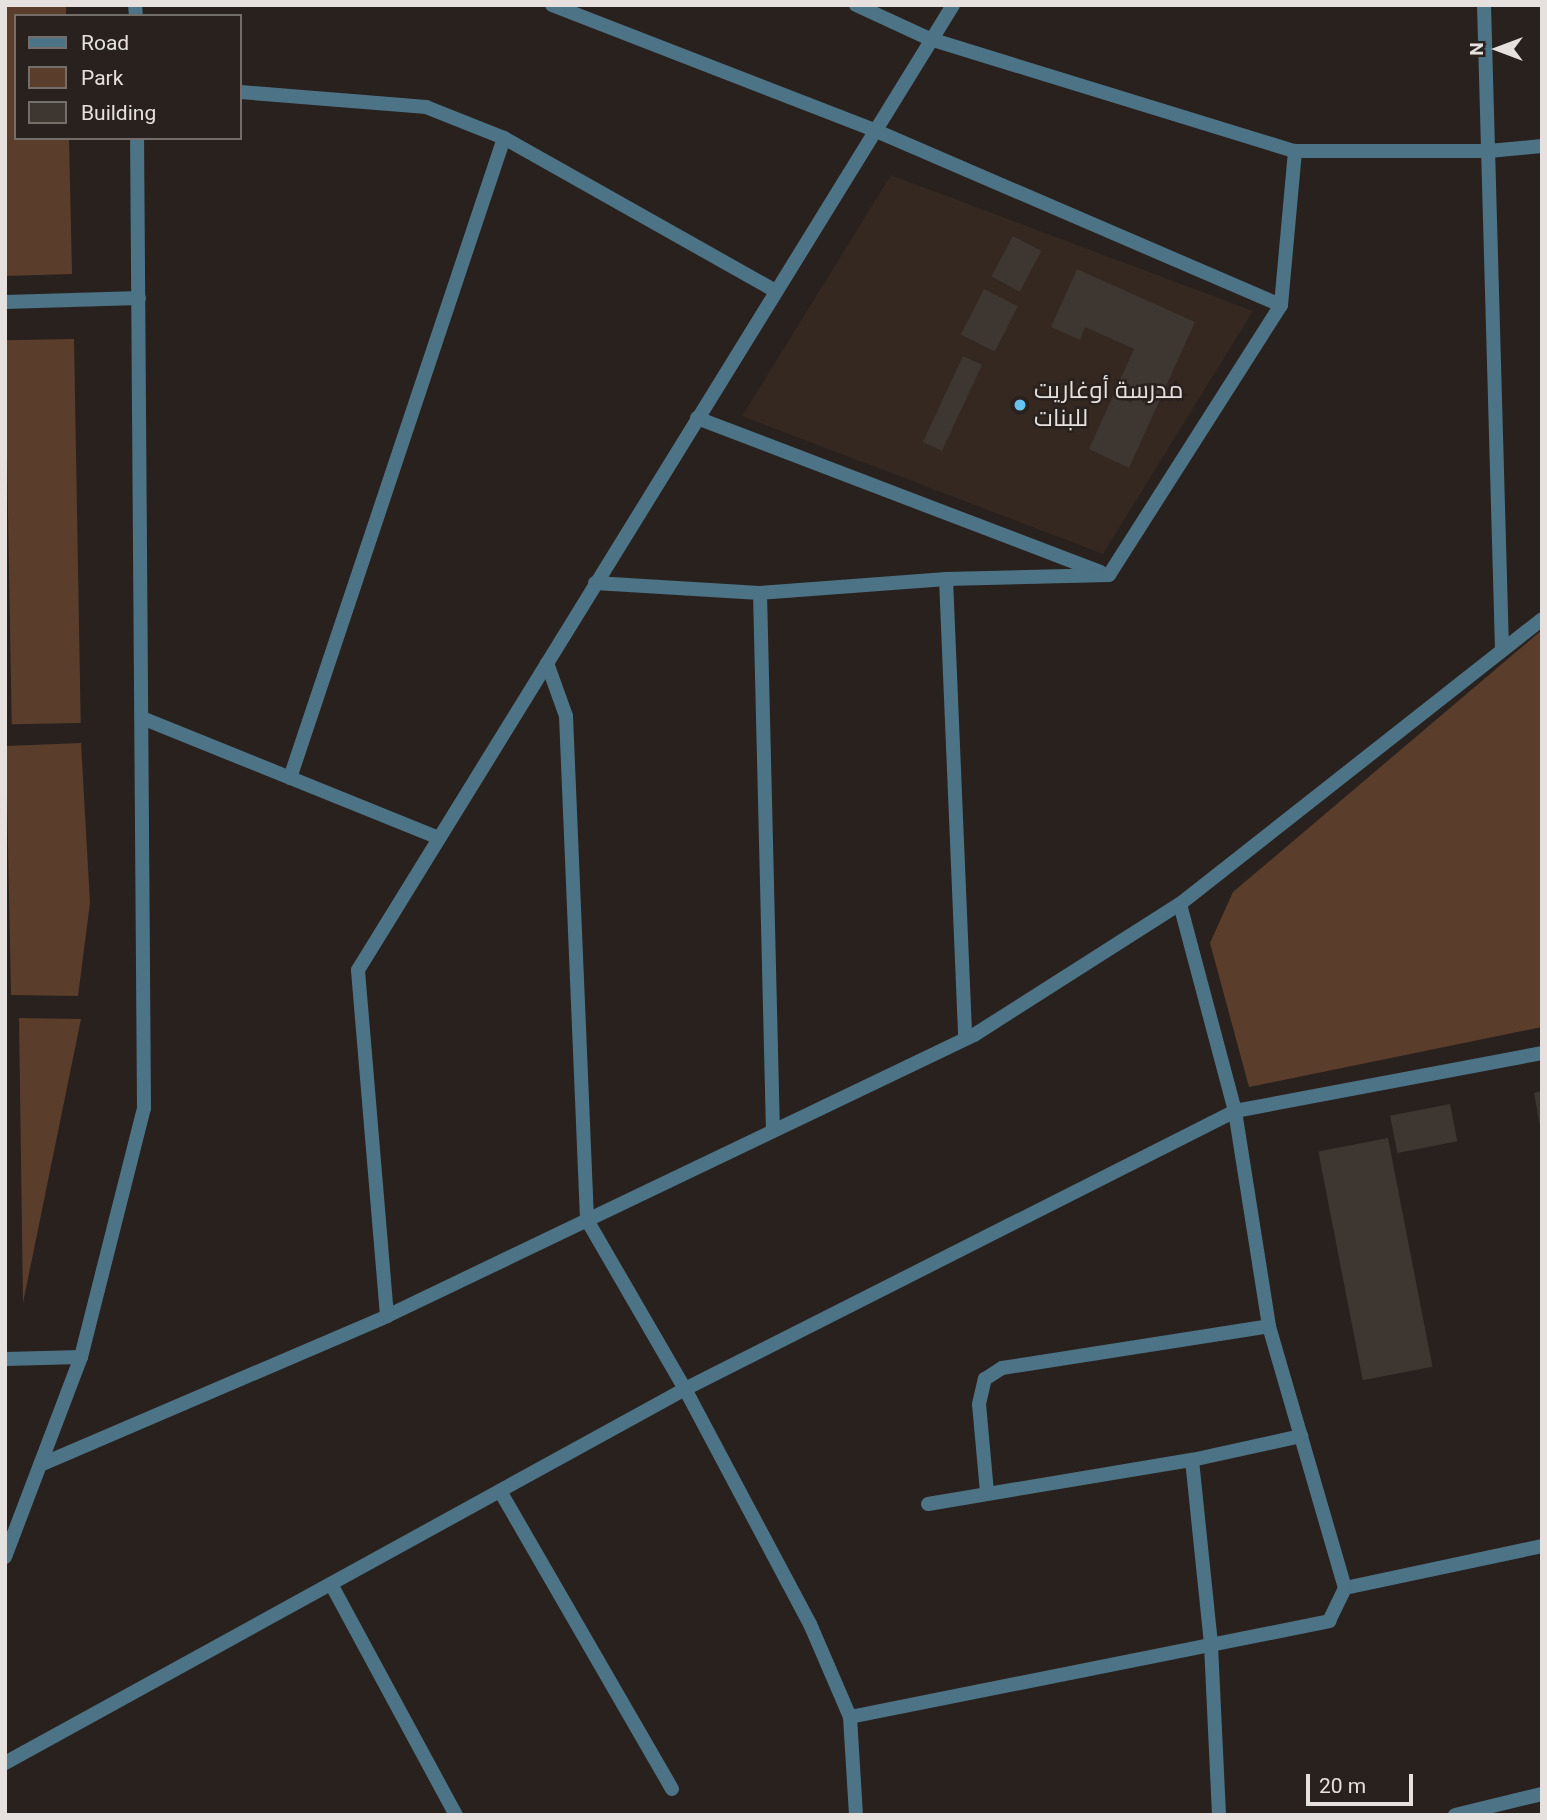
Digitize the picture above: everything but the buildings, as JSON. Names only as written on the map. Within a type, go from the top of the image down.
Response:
[{"type":"street","points":[[552,5],[874,130],[1281,305]]},
{"type":"street","points":[[856,5],[930,39],[1295,151],[1489,151],[1542,146]]},
{"type":"street","points":[[387,1316],[358,970],[953,5]]},
{"type":"street","points":[[1484,5],[1502,650]]},
{"type":"street","points":[[242,92],[426,107],[504,138],[775,291]]},
{"type":"street","points":[[290,778],[504,138]]},
{"type":"street","points":[[5,1556],[81,1357],[144,1108],[137,140]]},
{"type":"street","points":[[1108,575],[1281,305],[1295,151]]},
{"type":"street","points":[[5,302],[139,298]]},
{"type":"street","points":[[697,418],[1108,575]]},
{"type":"street","points":[[595,583],[760,593],[946,579],[1108,575]]},
{"type":"street","points":[[946,579],[965,1040]]},
{"type":"street","points":[[760,593],[773,1131]]},
{"type":"street","points":[[40,1465],[387,1316],[965,1040],[1180,904],[1542,619]]},
{"type":"street","points":[[547,663],[566,716],[587,1220],[685,1389],[810,1624],[850,1717],[856,1815]]},
{"type":"street","points":[[142,718],[439,838]]},
{"type":"street","points":[[850,1717],[1329,1621],[1345,1588],[1269,1326],[1235,1111],[1180,904]]},
{"type":"street","points":[[5,1763],[685,1389],[1235,1111],[1542,1053]]},
{"type":"street","points":[[987,1492],[979,1404],[985,1379],[1002,1368],[1269,1326]]},
{"type":"street","points":[[5,1359],[81,1357]]},
{"type":"street","points":[[928,1504],[987,1492],[1192,1460],[1301,1436]]},
{"type":"street","points":[[1192,1460],[1211,1645],[1219,1815]]},
{"type":"street","points":[[500,1491],[672,1789]]},
{"type":"street","points":[[1345,1588],[1542,1546]]},
{"type":"street","points":[[331,1584],[456,1815]]},
{"type":"street","points":[[1455,1815],[1542,1794]]},
{"type":"shaded area","points":[[891,175],[1253,311],[1103,554],[742,416]]},
{"type":"green space","points":[[5,5],[66,5],[66,14],[14,14],[14,140],[69,140],[72,274],[5,276]]},
{"type":"green space","points":[[74,339],[81,723],[12,724],[5,340]]},
{"type":"green space","points":[[1542,630],[1542,1027],[1249,1087],[1210,943],[1233,892]]},
{"type":"green space","points":[[81,743],[90,903],[78,996],[11,995],[6,746]]},
{"type":"green space","points":[[19,1018],[81,1019],[23,1303]]},
{"type":"place","name":"مدرسة أوغاريت للبنات","points":[[1020,405]]}]
